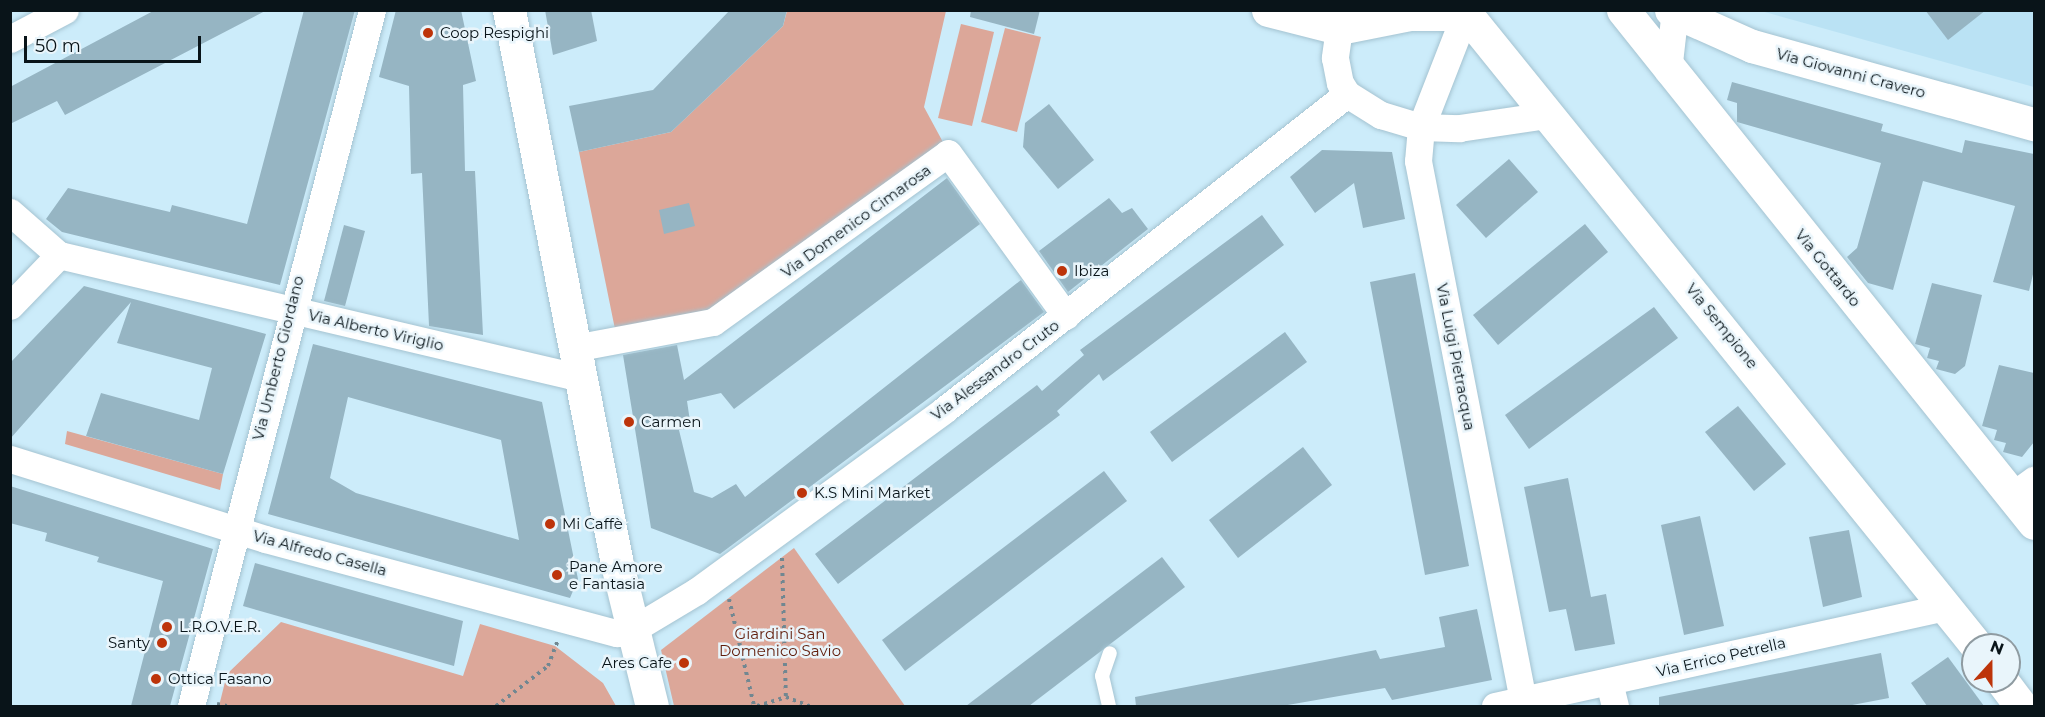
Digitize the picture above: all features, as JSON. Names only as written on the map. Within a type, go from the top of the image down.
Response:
[{"type":"street","points":[[10,39],[65,10]]},
{"type":"street","name":"Via Umberto Giordano","points":[[191,706],[290,309],[372,10]]},
{"type":"street","points":[[509,10],[578,363],[633,630],[652,706]]},
{"type":"street","points":[[1268,10],[1341,19],[1466,12]]},
{"type":"street","name":"Via Gottardo","points":[[1623,10],[1668,71],[2024,487],[2034,523]]},
{"type":"street","points":[[1668,71],[1673,11]]},
{"type":"street","name":"Via Giovanni Cravero","points":[[1673,11],[1752,46],[2034,124]]},
{"type":"street","name":"Via Sempione","points":[[1466,12],[1967,633]]},
{"type":"street","name":"Via Luigi Pietracqua","points":[[1466,12],[1421,127],[1418,160],[1524,704]]},
{"type":"street","points":[[1341,19],[1335,67],[1347,94],[1381,115],[1421,127],[1459,128],[1547,115]]},
{"type":"street","name":"Via Alessandro Cruto","points":[[633,630],[698,591],[1066,316],[1347,94]]},
{"type":"street","name":"Via Domenico Cimarosa","points":[[578,363],[712,322],[948,153],[1066,316]]},
{"type":"street","name":"Via Alberto Viriglio","points":[[10,212],[59,255],[290,309],[578,363]]},
{"type":"street","points":[[10,306],[59,255]]},
{"type":"street","name":"Via Alfredo Casella","points":[[10,459],[235,529],[617,633],[633,630]]},
{"type":"street","name":"Via Errico Petrella","points":[[1495,706],[1612,694],[1947,607]]},
{"type":"street","points":[[2011,693],[2021,706]]},
{"type":"lane","points":[[1109,706],[1102,676],[1110,653]]},
{"type":"path","points":[[782,557],[786,697]]},
{"type":"path","points":[[729,598],[755,706],[786,697],[810,706]]},
{"type":"path","points":[[496,706],[548,666],[568,620]]},
{"type":"shaded area","points":[[1761,11],[2034,11],[2034,87]]},
{"type":"green space","points":[[787,11],[946,11],[924,107],[951,157],[713,322],[617,339],[579,152],[671,132],[783,26]]},
{"type":"green space","points":[[961,24],[994,32],[972,126],[938,118]]},
{"type":"green space","points":[[1005,28],[1041,37],[1017,132],[981,122]]},
{"type":"green space","points":[[67,431],[223,474],[220,490],[65,444]]},
{"type":"green space","name":"Giardini San Domenico Savio","points":[[794,548],[905,706],[674,706],[661,650]]},
{"type":"green space","points":[[281,622],[463,676],[480,624],[555,646],[603,683],[616,706],[219,706],[227,674]]},
{"type":"building","points":[[155,10],[267,10],[65,115],[57,101],[10,124],[10,87]]},
{"type":"building","points":[[304,10],[355,10],[280,285],[62,232],[46,219],[68,188],[170,212],[172,205],[247,224]]},
{"type":"building","points":[[396,10],[461,10],[476,81],[463,85],[465,171],[475,171],[483,335],[429,326],[422,173],[411,174],[409,86],[379,77]]},
{"type":"building","points":[[545,10],[591,10],[597,41],[553,55]]},
{"type":"building","points":[[730,10],[787,10],[783,26],[671,132],[579,152],[569,106],[653,90]]},
{"type":"building","points":[[971,10],[1040,10],[1034,34],[970,17]]},
{"type":"building","points":[[1925,10],[1986,10],[1948,40]]},
{"type":"building","points":[[1732,82],[1883,124],[1881,131],[1962,153],[1965,140],[2034,154],[2034,270],[2029,291],[1993,282],[2015,206],[1923,181],[1893,290],[1868,283],[1847,257],[1857,248],[1881,163],[1737,122],[1737,103],[1727,100]]},
{"type":"building","points":[[1049,104],[1094,160],[1058,189],[1023,147],[1025,123]]},
{"type":"building","points":[[1322,150],[1392,152],[1405,219],[1363,228],[1354,183],[1315,213],[1290,177]]},
{"type":"building","points":[[1509,159],[1538,192],[1486,238],[1456,205]]},
{"type":"building","points":[[947,178],[980,224],[734,409],[721,393],[687,401],[691,428],[679,430],[694,492],[712,498],[736,484],[745,497],[1021,280],[1044,312],[720,554],[651,528],[623,355],[677,345],[684,380]]},
{"type":"building","points":[[1109,198],[1122,213],[1132,208],[1148,229],[1068,292],[1039,251]]},
{"type":"building","points":[[689,203],[695,226],[664,234],[659,210]]},
{"type":"building","points":[[1262,215],[1284,245],[1103,381],[1099,374],[1057,411],[1060,415],[838,584],[815,554],[1037,385],[1042,391],[1084,355],[1080,350]]},
{"type":"building","points":[[1585,224],[1608,252],[1498,345],[1473,315]]},
{"type":"building","points":[[344,225],[365,231],[345,306],[324,301]]},
{"type":"building","points":[[1415,273],[1469,566],[1425,575],[1370,282]]},
{"type":"building","points":[[1932,283],[1982,295],[1965,366],[1955,374],[1936,369],[1939,361],[1927,358],[1930,348],[1915,344]]},
{"type":"building","points":[[84,286],[266,334],[223,474],[86,436],[101,393],[199,420],[212,368],[117,343],[131,302],[10,439],[10,363]]},
{"type":"building","points":[[1654,307],[1678,338],[1529,449],[1505,415]]},
{"type":"building","points":[[1285,332],[1307,362],[1172,462],[1150,432]]},
{"type":"building","points":[[313,344],[542,402],[578,579],[570,598],[268,514]],"holes":[[[348,397],[501,440],[519,540],[356,493],[330,478]]]},
{"type":"building","points":[[1999,365],[2034,373],[2034,442],[2022,457],[2003,452],[2006,443],[1994,440],[1997,430],[1982,426]]},
{"type":"building","points":[[1738,406],[1786,464],[1754,491],[1705,432]]},
{"type":"building","points":[[1303,447],[1332,485],[1238,558],[1209,520]]},
{"type":"building","points":[[1104,471],[1127,501],[905,671],[882,640]]},
{"type":"building","points":[[1568,478],[1591,597],[1606,594],[1615,644],[1575,651],[1566,609],[1549,612],[1524,487]]},
{"type":"building","points":[[10,486],[213,549],[170,706],[131,706],[163,581],[97,562],[99,557],[45,541],[47,533],[10,523]]},
{"type":"building","points":[[1700,516],[1724,626],[1684,635],[1661,525]]},
{"type":"building","points":[[1849,530],[1862,597],[1823,607],[1809,537]]},
{"type":"building","points":[[1162,557],[1185,587],[1029,706],[966,706]]},
{"type":"building","points":[[255,563],[463,621],[454,666],[243,606]]},
{"type":"building","points":[[1477,609],[1492,680],[1392,700],[1385,688],[1282,706],[1136,706],[1135,697],[1376,650],[1380,659],[1445,647],[1439,617]]},
{"type":"building","points":[[1881,653],[1889,698],[1847,706],[1659,706],[1659,697]]},
{"type":"building","points":[[1948,657],[1961,675],[1961,693],[1974,693],[1984,706],[1927,706],[1911,683]]},
{"type":"place","name":"Coop Respighi","points":[[428,33]]},
{"type":"place","name":"Ibiza","points":[[1062,271]]},
{"type":"place","name":"Carmen","points":[[629,422]]},
{"type":"place","name":"K.S Mini Market","points":[[802,493]]},
{"type":"place","name":"Mi Caffè","points":[[550,524]]},
{"type":"place","name":"Pane Amore e Fantasia","points":[[557,575]]},
{"type":"place","name":"L.R.O.V.E.R.","points":[[167,627]]},
{"type":"place","name":"Santy","points":[[162,643]]},
{"type":"place","name":"Ares Cafe","points":[[684,663]]},
{"type":"place","name":"Ottica Fasano","points":[[156,679]]}]
